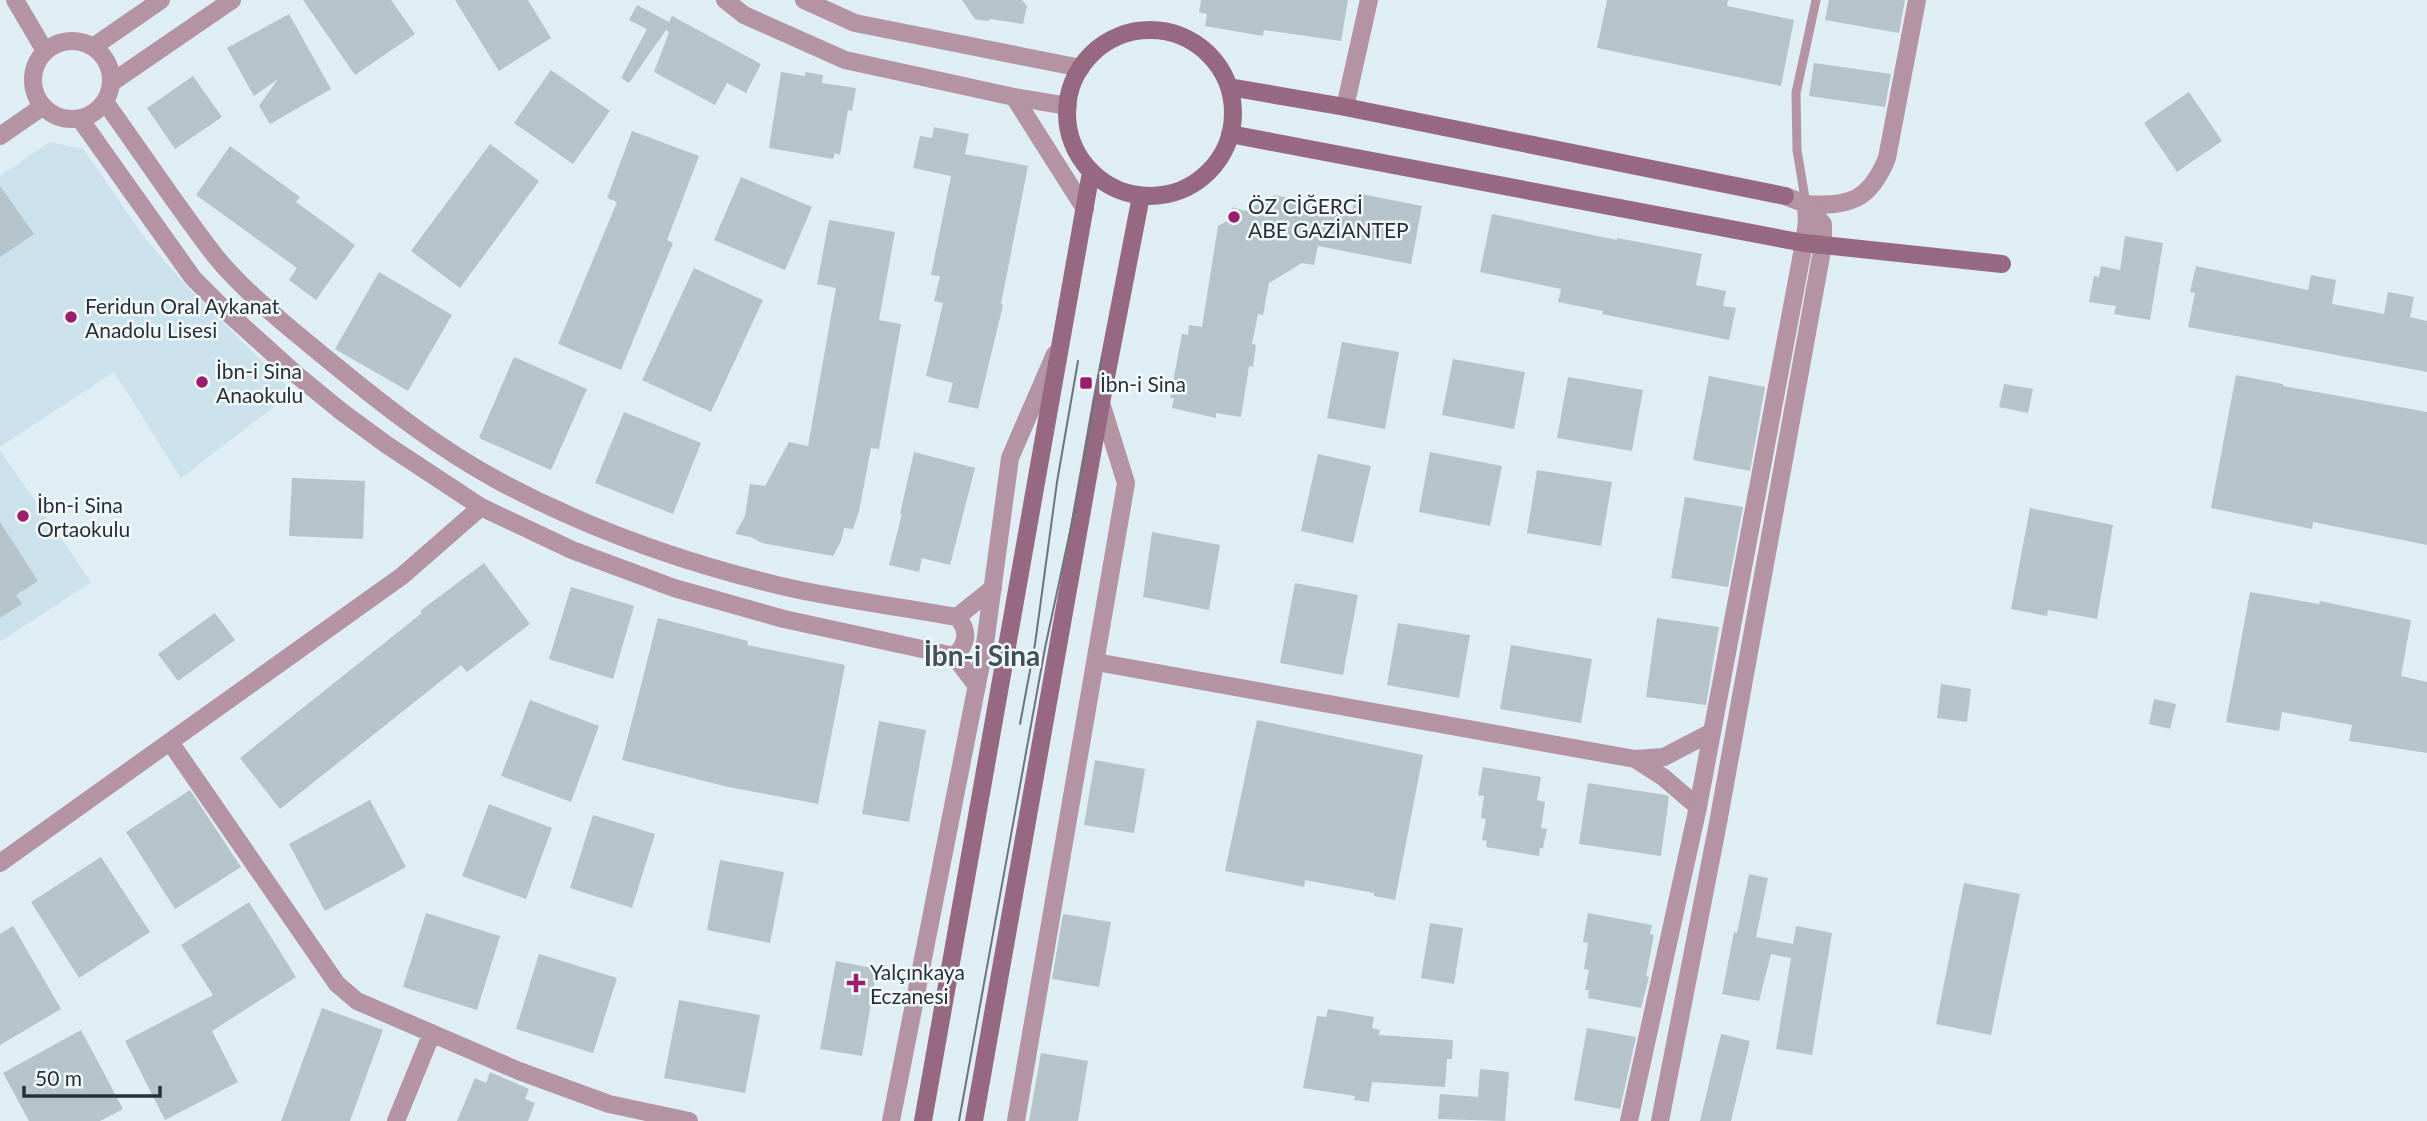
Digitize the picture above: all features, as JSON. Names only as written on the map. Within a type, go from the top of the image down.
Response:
[{"type":"main road","points":[[1141,30],[1168,32],[1193,41],[1214,60],[1228,87],[1233,112],[1230,134],[1216,164],[1195,183],[1169,194],[1141,196],[1109,185],[1091,172],[1076,151],[1068,125],[1068,106],[1073,86],[1081,68],[1093,52],[1115,37],[1141,30]]},
{"type":"main road","points":[[1228,87],[1345,107],[1785,195]]},
{"type":"main road","points":[[1230,134],[1804,243],[2002,264]]},
{"type":"main road","points":[[922,1121],[1091,172]]},
{"type":"main road","points":[[974,1121],[1101,403],[1141,196]]},
{"type":"street","points":[[15,0],[45,51]]},
{"type":"street","points":[[93,47],[161,0]]},
{"type":"street","points":[[111,83],[233,0]]},
{"type":"street","points":[[725,0],[744,15],[845,60],[1068,106]]},
{"type":"street","points":[[804,0],[855,23],[1081,68]]},
{"type":"street","points":[[1345,107],[1369,0]]},
{"type":"street","points":[[1785,195],[1806,204],[1843,204],[1870,189],[1880,176],[1887,158],[1917,0]]},
{"type":"street","points":[[74,41],[93,47],[107,62],[111,83],[105,102],[90,116],[80,119],[60,118],[42,107],[33,89],[33,79],[34,68],[45,51],[63,42],[74,41]]},
{"type":"street","points":[[1014,97],[1085,209]]},
{"type":"street","points":[[105,102],[217,258],[249,290],[361,387],[405,420],[496,480],[631,539],[737,574],[792,588],[957,617],[966,636],[960,651],[954,656]]},
{"type":"street","points":[[0,136],[42,107]]},
{"type":"street","points":[[80,119],[193,278],[227,312],[342,412],[481,507],[572,550],[674,588],[784,619],[954,656],[977,686]]},
{"type":"street","points":[[1629,1121],[1698,807],[1804,243],[1806,204]]},
{"type":"street","points":[[1660,1121],[1823,245],[1823,224],[1806,204]]},
{"type":"street","points":[[891,1121],[977,686],[1010,458],[1063,335]]},
{"type":"street","points":[[1016,1121],[1126,483],[1101,403]]},
{"type":"street","points":[[0,863],[402,576],[481,507]]},
{"type":"street","points":[[957,617],[993,588]]},
{"type":"street","points":[[1096,662],[1635,759],[1664,757],[1712,732]]},
{"type":"street","points":[[170,742],[337,984],[357,1001],[519,1071],[609,1104],[689,1121]]},
{"type":"street","points":[[1635,759],[1663,777],[1698,807]]},
{"type":"street","points":[[396,1121],[432,1033]]},
{"type":"lane","points":[[1806,204],[1797,150],[1796,93],[1816,0]]},
{"type":"shaded area","name":"Feridun Oral Aykanat Anadolu Lisesi","points":[[50,142],[83,149],[145,238],[187,287],[293,392],[181,478],[114,372],[0,447],[0,176]]},
{"type":"shaded area","name":"İbn-i Sina Ortaokulu","points":[[0,450],[91,582],[0,642]]},
{"type":"building","points":[[303,0],[391,0],[415,34],[355,75]]},
{"type":"building","points":[[455,0],[528,0],[551,38],[499,71]]},
{"type":"building","points":[[962,0],[1022,0],[1027,6],[1023,24],[975,19]]},
{"type":"building","points":[[1201,0],[1348,0],[1341,41],[1264,30],[1263,36],[1205,26],[1207,14],[1199,12]]},
{"type":"building","points":[[1607,0],[1728,0],[1727,6],[1794,20],[1781,86],[1597,48]]},
{"type":"building","points":[[1829,0],[1905,0],[1899,33],[1825,20]]},
{"type":"building","points":[[637,5],[669,22],[672,16],[761,64],[746,93],[727,83],[715,105],[654,72],[669,32],[666,30],[629,83],[621,78],[647,29],[629,20]]},
{"type":"building","points":[[289,14],[331,89],[270,124],[259,106],[278,79],[254,96],[227,48]]},
{"type":"building","points":[[1814,63],[1891,74],[1885,107],[1809,96]]},
{"type":"building","points":[[551,70],[610,111],[573,164],[514,123]]},
{"type":"building","points":[[781,72],[805,76],[805,72],[823,75],[822,83],[856,88],[852,111],[848,110],[840,155],[835,153],[833,159],[769,148]]},
{"type":"building","points":[[193,76],[222,117],[175,149],[147,108]]},
{"type":"building","points":[[2189,92],[2222,141],[2177,172],[2144,123]]},
{"type":"building","points":[[934,127],[969,134],[965,154],[1028,166],[1001,304],[1003,305],[978,409],[948,402],[953,383],[926,376],[943,303],[934,301],[940,276],[931,275],[951,176],[913,168],[920,136],[932,138]]},
{"type":"building","points":[[632,131],[699,156],[667,240],[673,243],[621,370],[558,344],[617,202],[607,198]]},
{"type":"building","points":[[490,144],[539,181],[460,288],[411,251]]},
{"type":"building","points":[[230,146],[300,197],[296,202],[355,245],[316,300],[289,280],[297,268],[196,195]]},
{"type":"building","points":[[741,177],[812,207],[785,270],[714,240]]},
{"type":"building","points":[[0,186],[34,234],[0,257]]},
{"type":"building","points":[[1356,193],[1422,206],[1411,264],[1318,246],[1314,265],[1302,263],[1269,283],[1263,315],[1258,314],[1252,344],[1256,345],[1253,367],[1249,366],[1241,417],[1216,413],[1216,418],[1172,408],[1174,398],[1170,398],[1182,334],[1188,335],[1189,325],[1202,327],[1218,226],[1230,219],[1232,207],[1245,211],[1274,195],[1352,211]]},
{"type":"building","points":[[1492,214],[1617,240],[1702,254],[1696,285],[1726,291],[1723,306],[1736,308],[1729,340],[1602,314],[1603,311],[1558,302],[1561,289],[1480,272]]},
{"type":"building","points":[[829,220],[895,232],[879,320],[901,324],[879,449],[871,448],[853,529],[844,528],[833,556],[762,543],[751,537],[735,534],[745,516],[750,484],[765,486],[789,442],[808,446],[836,288],[817,284]]},
{"type":"building","points":[[2125,236],[2163,243],[2150,320],[2114,314],[2116,306],[2089,302],[2094,276],[2099,277],[2101,266],[2120,270]]},
{"type":"building","points":[[2196,266],[2308,290],[2311,275],[2336,280],[2332,304],[2384,314],[2388,292],[2414,297],[2410,317],[2427,321],[2427,372],[2188,327],[2195,293],[2190,292]]},
{"type":"building","points":[[694,268],[763,300],[711,412],[642,380]]},
{"type":"building","points":[[379,272],[452,315],[408,391],[335,349]]},
{"type":"building","points":[[1342,342],[1399,352],[1385,429],[1327,418]]},
{"type":"building","points":[[514,357],[587,389],[551,470],[479,438]]},
{"type":"building","points":[[1453,359],[1525,372],[1514,429],[1442,415]]},
{"type":"building","points":[[2236,375],[2427,412],[2427,545],[2313,522],[2312,529],[2211,508]]},
{"type":"building","points":[[1709,376],[1765,387],[1750,471],[1693,460]]},
{"type":"building","points":[[1568,377],[1643,390],[1632,451],[1557,438]]},
{"type":"building","points":[[2004,384],[2033,389],[2028,413],[1999,407]]},
{"type":"building","points":[[624,412],[701,443],[673,514],[595,483]]},
{"type":"building","points":[[914,452],[975,468],[950,565],[922,558],[919,572],[889,565]]},
{"type":"building","points":[[1430,452],[1502,466],[1490,526],[1419,512]]},
{"type":"building","points":[[1318,454],[1371,466],[1353,543],[1301,531]]},
{"type":"building","points":[[1537,470],[1612,482],[1601,546],[1527,533]]},
{"type":"building","points":[[292,478],[365,481],[363,539],[289,536]]},
{"type":"building","points":[[1685,497],[1743,507],[1728,587],[1671,578]]},
{"type":"building","points":[[2030,508],[2113,525],[2097,619],[2048,610],[2047,616],[2011,609]]},
{"type":"building","points":[[0,522],[38,581],[16,595],[22,604],[0,618]]},
{"type":"building","points":[[1152,532],[1220,545],[1209,610],[1143,597]]},
{"type":"building","points":[[484,563],[530,624],[467,672],[461,665],[280,809],[240,758],[422,613],[420,611]]},
{"type":"building","points":[[1295,583],[1358,595],[1343,675],[1280,663]]},
{"type":"building","points":[[571,587],[634,606],[613,679],[549,659]]},
{"type":"building","points":[[2250,592],[2319,604],[2320,601],[2411,620],[2401,676],[2427,682],[2427,753],[2349,741],[2352,725],[2282,712],[2279,731],[2226,722]]},
{"type":"building","points":[[215,613],[235,640],[178,681],[158,654]]},
{"type":"building","points":[[658,618],[748,641],[747,645],[845,665],[818,804],[724,786],[622,760]]},
{"type":"building","points":[[1657,618],[1719,627],[1706,705],[1646,697]]},
{"type":"building","points":[[1398,623],[1470,635],[1459,698],[1387,685]]},
{"type":"building","points":[[1511,645],[1592,659],[1581,723],[1500,709]]},
{"type":"building","points":[[1941,684],[1971,689],[1967,722],[1937,718]]},
{"type":"building","points":[[2154,699],[2176,704],[2170,729],[2149,724]]},
{"type":"building","points":[[530,700],[599,726],[571,802],[501,776]]},
{"type":"building","points":[[1257,720],[1423,755],[1395,900],[1374,896],[1374,893],[1305,880],[1304,887],[1225,871]]},
{"type":"building","points":[[879,721],[926,730],[909,822],[862,814]]},
{"type":"building","points":[[1095,760],[1145,769],[1134,833],[1084,825]]},
{"type":"building","points":[[1483,767],[1541,777],[1537,800],[1545,802],[1541,828],[1547,829],[1539,856],[1486,847],[1487,841],[1482,840],[1486,819],[1481,818],[1484,796],[1478,795]]},
{"type":"building","points":[[1588,783],[1669,797],[1661,856],[1579,844]]},
{"type":"building","points":[[190,790],[241,867],[175,909],[126,832]]},
{"type":"building","points":[[370,800],[406,867],[325,911],[289,844]]},
{"type":"building","points":[[489,804],[552,828],[526,899],[462,876]]},
{"type":"building","points":[[593,815],[655,834],[632,908],[570,888]]},
{"type":"building","points":[[101,857],[150,932],[79,978],[31,902]]},
{"type":"building","points":[[720,860],[784,872],[770,943],[707,930]]},
{"type":"building","points":[[1749,874],[1768,878],[1756,937],[1793,944],[1796,926],[1832,933],[1812,1055],[1776,1049],[1791,958],[1771,954],[1759,1001],[1722,994]]},
{"type":"building","points":[[1964,883],[2020,894],[1991,1035],[1936,1024]]},
{"type":"building","points":[[249,902],[296,977],[212,1031],[238,1082],[165,1120],[125,1041],[213,995],[181,945]]},
{"type":"building","points":[[426,913],[500,936],[477,1010],[403,987]]},
{"type":"building","points":[[1588,913],[1652,925],[1650,934],[1654,935],[1646,976],[1649,977],[1641,1008],[1588,998],[1589,990],[1585,990],[1589,970],[1584,969],[1588,943],[1583,942]]},
{"type":"building","points":[[1063,914],[1111,922],[1099,987],[1052,979]]},
{"type":"building","points":[[1430,923],[1463,928],[1454,984],[1421,978]]},
{"type":"building","points":[[13,926],[61,1009],[0,1045],[0,934]]},
{"type":"building","points":[[539,954],[617,978],[593,1053],[516,1029]]},
{"type":"building","points":[[836,961],[877,969],[862,1056],[820,1049]]},
{"type":"building","points":[[679,1000],[760,1015],[745,1093],[664,1078]]},
{"type":"building","points":[[322,1008],[383,1030],[350,1121],[281,1121]]},
{"type":"building","points":[[1328,1009],[1374,1017],[1372,1028],[1380,1030],[1379,1035],[1453,1040],[1452,1059],[1447,1059],[1445,1087],[1372,1082],[1369,1102],[1354,1100],[1355,1096],[1303,1088],[1317,1016],[1326,1017]]},
{"type":"building","points":[[1587,1028],[1636,1037],[1620,1109],[1574,1100]]},
{"type":"building","points":[[81,1030],[123,1109],[100,1121],[29,1121],[3,1073]]},
{"type":"building","points":[[1721,1034],[1750,1041],[1731,1121],[1700,1121]]},
{"type":"building","points":[[1041,1053],[1088,1061],[1078,1121],[1029,1121]]},
{"type":"building","points":[[1480,1069],[1509,1072],[1505,1121],[1438,1119],[1440,1094],[1478,1097]]},
{"type":"building","points":[[490,1072],[529,1089],[525,1099],[535,1103],[528,1121],[457,1121],[475,1078],[486,1083]]},
{"type":"tram line","points":[[959,1121],[1045,648],[1077,499],[1102,357]]},
{"type":"tram line","points":[[1020,724],[1035,644],[1057,482],[1078,361]]},
{"type":"place","name":"ÖZ CİĞERCİ ABE GAZİANTEP","points":[[1234,217]]},
{"type":"place","name":"Feridun Oral Aykanat Anadolu Lisesi","points":[[71,317]]},
{"type":"place","name":"İbn-i Sina Anaokulu","points":[[202,382]]},
{"type":"place","name":"İbn-i Sina","points":[[1086,383]]},
{"type":"place","name":"İbn-i Sina Ortaokulu","points":[[23,516]]},
{"type":"place","name":"Yalçınkaya Eczanesi","points":[[856,983]]},
{"type":"district","name":"İbn-i Sina","points":[[982,655]]}]
